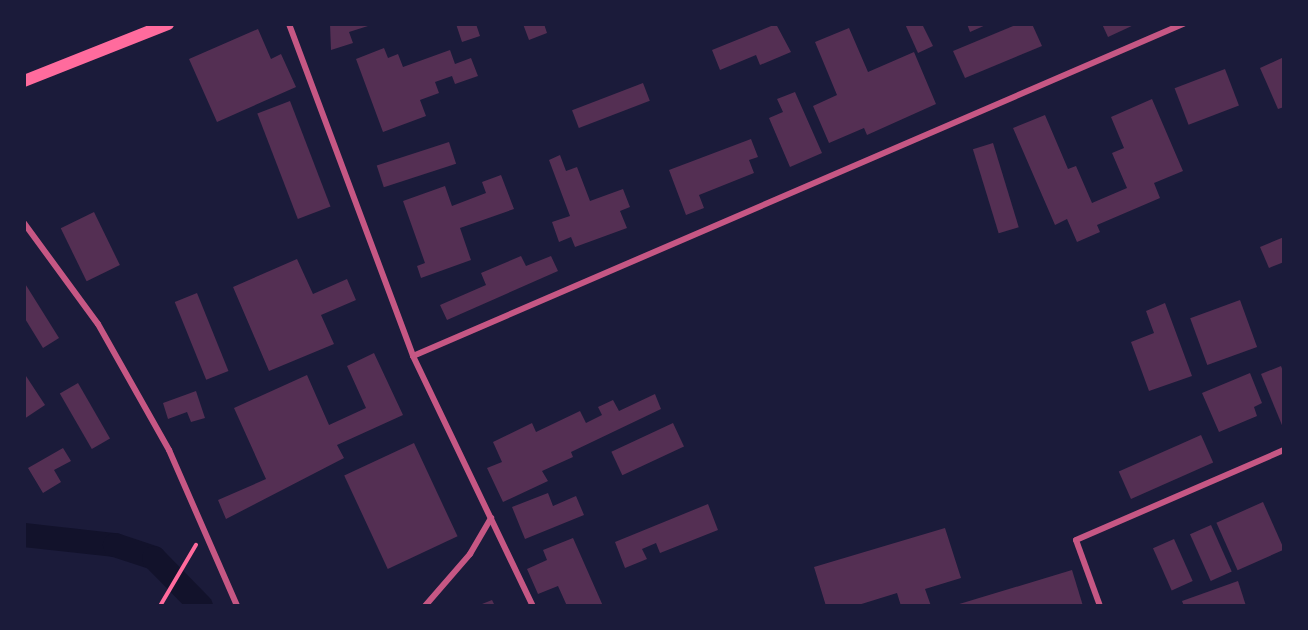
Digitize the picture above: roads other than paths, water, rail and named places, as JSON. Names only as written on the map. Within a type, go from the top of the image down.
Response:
[{"type":"main road","points":[[24,81],[168,24]]},
{"type":"street","points":[[289,24],[413,356],[533,606]]},
{"type":"street","points":[[413,356],[1183,24]]},
{"type":"street","points":[[24,223],[98,324],[169,450],[237,606]]},
{"type":"street","points":[[1100,606],[1076,540],[1284,450]]},
{"type":"street","points":[[425,606],[471,554],[491,519]]},
{"type":"waterway","points":[[24,535],[115,545],[154,558],[201,606]]}]
